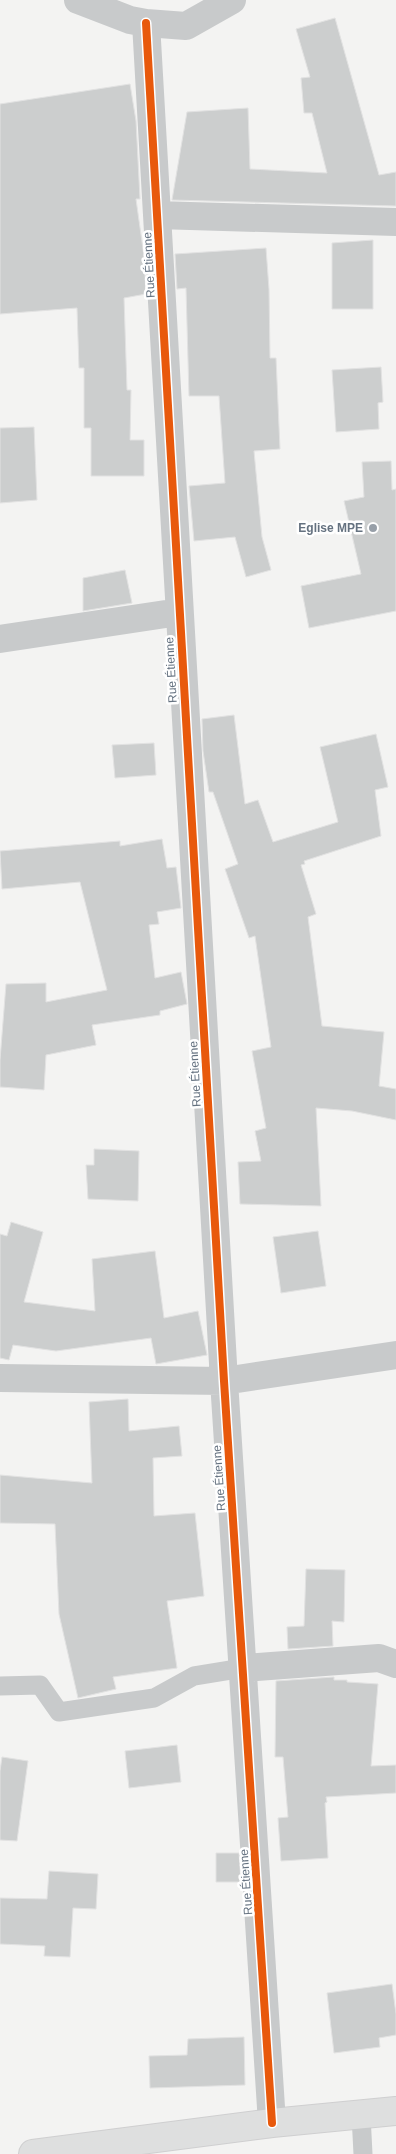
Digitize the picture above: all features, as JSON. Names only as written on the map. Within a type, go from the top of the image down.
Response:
[{"type":"street","points":[[78,0],[186,26],[232,0]]},
{"type":"street","name":"Rue Étienne","points":[[135,14],[157,215],[224,1381],[272,2123]]},
{"type":"street","points":[[157,215],[396,222]]},
{"type":"street","points":[[0,639],[179,612]]},
{"type":"street","points":[[0,1378],[224,1381],[396,1355]]},
{"type":"street","points":[[243,1668],[379,1658],[396,1664]]},
{"type":"street","points":[[33,2154],[272,2123],[396,2111]]},
{"type":"lane","points":[[0,1686],[40,1685],[58,1712],[154,1698],[194,1676],[243,1668]]},
{"type":"lane","points":[[361,2115],[363,2154]]},
{"type":"building","points":[[335,18],[379,175],[396,172],[396,206],[172,200],[187,112],[248,108],[250,169],[327,173],[312,113],[304,113],[301,78],[310,77],[296,29]]},
{"type":"building","points":[[130,84],[136,121],[140,199],[136,199],[144,256],[146,294],[124,298],[127,390],[131,390],[130,440],[144,440],[144,476],[91,476],[91,428],[84,428],[84,368],[79,368],[77,308],[0,314],[0,104]]},
{"type":"building","points":[[373,240],[373,309],[332,309],[332,243]]},
{"type":"building","points":[[266,248],[269,289],[270,358],[276,358],[280,449],[254,451],[262,537],[271,570],[246,577],[235,537],[194,541],[189,486],[225,483],[219,396],[189,396],[186,288],[177,289],[175,254]]},
{"type":"building","points":[[381,367],[383,402],[378,403],[379,429],[336,432],[332,370]]},
{"type":"building","points":[[34,427],[37,500],[0,503],[0,428]]},
{"type":"building","points":[[391,461],[392,490],[396,489],[396,611],[309,628],[301,586],[361,574],[344,501],[364,497],[362,462]]},
{"type":"building","points":[[125,570],[132,603],[83,611],[83,578]]},
{"type":"building","points":[[234,715],[245,804],[258,800],[273,842],[338,822],[320,747],[376,734],[388,787],[375,790],[381,836],[304,861],[305,864],[301,865],[316,914],[308,917],[322,1026],[384,1032],[379,1086],[396,1089],[396,1120],[352,1111],[316,1108],[321,1206],[240,1204],[238,1162],[261,1161],[255,1131],[266,1128],[252,1051],[271,1047],[255,936],[249,938],[225,869],[238,864],[213,792],[209,792],[203,751],[202,719]]},
{"type":"building","points":[[154,743],[156,775],[115,778],[112,745]]},
{"type":"building","points":[[162,839],[167,868],[176,867],[181,908],[157,912],[159,924],[149,925],[155,978],[181,972],[187,1004],[160,1011],[160,1015],[92,1025],[96,1045],[46,1055],[44,1090],[0,1087],[0,1060],[6,984],[46,983],[46,1002],[107,990],[80,882],[2,889],[0,851],[120,841],[120,846]]},
{"type":"building","points":[[94,1149],[139,1151],[138,1201],[88,1199],[86,1165],[94,1165]]},
{"type":"building","points":[[11,1222],[43,1232],[24,1302],[95,1311],[92,1259],[155,1251],[164,1318],[198,1311],[207,1355],[156,1364],[151,1338],[56,1351],[13,1345],[9,1360],[0,1358],[0,1234],[7,1236]]},
{"type":"building","points":[[318,1231],[326,1286],[281,1293],[273,1237]]},
{"type":"building","points":[[128,1399],[129,1431],[179,1426],[182,1456],[153,1458],[154,1516],[195,1513],[204,1596],[167,1601],[177,1668],[113,1677],[116,1689],[78,1698],[59,1614],[55,1524],[0,1523],[0,1475],[92,1483],[89,1402]]},
{"type":"building","points":[[306,1569],[345,1570],[344,1622],[332,1621],[333,1646],[288,1649],[287,1627],[304,1626]]},
{"type":"building","points":[[334,1677],[334,1680],[378,1684],[371,1766],[396,1765],[396,1793],[326,1797],[328,1858],[281,1861],[278,1818],[288,1817],[283,1757],[275,1757],[276,1681]]},
{"type":"building","points":[[177,1745],[181,1782],[129,1788],[125,1751]]},
{"type":"building","points":[[2,1757],[28,1761],[17,1841],[0,1840],[0,1771]]},
{"type":"building","points":[[216,1853],[239,1853],[241,1882],[216,1882]]},
{"type":"building","points":[[49,1871],[98,1874],[96,1909],[73,1908],[70,1957],[44,1956],[45,1946],[0,1944],[0,1898],[47,1899]]},
{"type":"building","points":[[392,1984],[396,2014],[396,2035],[379,2038],[380,2047],[334,2053],[327,1993]]},
{"type":"building","points":[[244,2037],[245,2085],[150,2088],[149,2056],[187,2055],[188,2039]]},
{"type":"cycle path","points":[[146,23],[224,1381],[272,2123]]},
{"type":"place","name":"Eglise MPE","points":[[373,528]]}]
